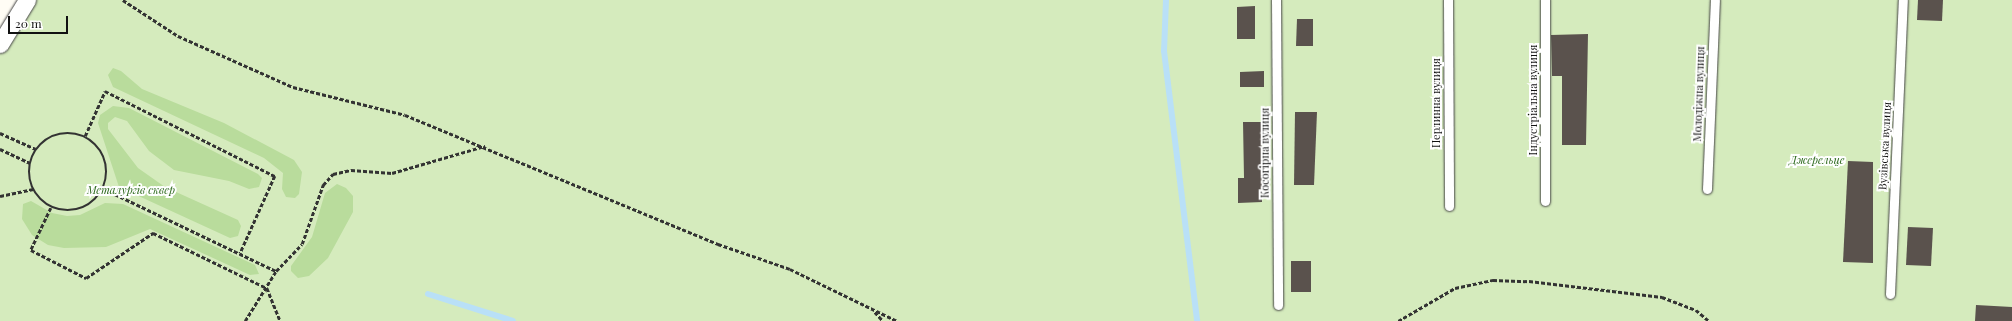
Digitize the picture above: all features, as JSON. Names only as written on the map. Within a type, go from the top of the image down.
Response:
[{"type":"street","points":[[0,44],[27,0]]},
{"type":"lane","name":"Косогірна вулиця","points":[[1276,0],[1278,305]]},
{"type":"lane","name":"Перлинна вулиця","points":[[1448,0],[1449,206]]},
{"type":"lane","name":"Індустріальна вулиця","points":[[1545,0],[1545,201]]},
{"type":"lane","name":"Молодіжна вулиця","points":[[1707,189],[1715,0]]},
{"type":"lane","name":"Вузівська вулиця","points":[[1890,294],[1903,0]]},
{"type":"path","points":[[123,0],[178,36],[293,87],[405,115],[485,146],[718,244],[790,269],[897,321]]},
{"type":"path","points":[[85,136],[105,91],[275,176],[240,254]]},
{"type":"path","points":[[71,132],[85,136],[97,145],[106,158],[108,173],[104,189],[92,204],[79,210],[64,212],[51,208],[40,200],[33,189],[29,176],[30,162],[36,149],[46,139],[58,134],[71,132]]},
{"type":"path","points":[[0,133],[36,149]]},
{"type":"path","points":[[244,321],[267,288],[276,271],[302,244],[324,185],[333,174],[351,170],[392,173],[485,146]]},
{"type":"path","points":[[0,149],[30,162]]},
{"type":"path","points":[[0,196],[33,189]]},
{"type":"path","points":[[104,189],[276,271]]},
{"type":"path","points":[[51,208],[31,250],[86,278],[153,233],[267,288],[280,321]]},
{"type":"path","points":[[1398,321],[1455,288],[1493,280],[1529,281],[1662,297],[1696,310],[1709,321]]},
{"type":"path","points":[[874,311],[883,321]]},
{"type":"green space","points":[[26,0],[2012,0],[2012,321],[0,321],[0,42]]},
{"type":"green space","points":[[113,68],[121,71],[142,89],[224,123],[294,160],[302,172],[299,194],[295,198],[286,197],[282,189],[283,173],[264,158],[113,87],[108,75]]},
{"type":"green space","name":"Металургів сквер","points":[[113,106],[129,108],[258,174],[262,178],[259,187],[249,189],[229,181],[174,170],[149,151],[127,121],[115,117],[108,123],[108,129],[138,168],[165,187],[238,220],[241,226],[238,236],[230,238],[119,187],[98,123],[100,115]]},
{"type":"green space","points":[[337,184],[346,188],[353,196],[353,212],[328,258],[309,276],[298,278],[291,271],[291,266],[312,237],[325,193]]},
{"type":"green space","points":[[31,201],[52,213],[67,216],[80,215],[105,203],[123,204],[255,265],[259,274],[250,275],[150,229],[106,247],[64,248],[48,245],[32,235],[22,219],[23,204]]},
{"type":"building","points":[[1918,0],[1943,0],[1942,21],[1917,20]]},
{"type":"building","points":[[1255,6],[1255,39],[1237,39],[1237,7]]},
{"type":"building","points":[[1297,19],[1313,19],[1313,46],[1296,46]]},
{"type":"building","points":[[1588,34],[1586,145],[1562,145],[1562,76],[1552,76],[1551,35]]},
{"type":"building","points":[[1264,71],[1264,87],[1240,87],[1240,72]]},
{"type":"building","points":[[1295,112],[1317,112],[1314,185],[1294,185]]},
{"type":"building","points":[[1243,122],[1262,122],[1262,202],[1238,203],[1238,178],[1244,178]]},
{"type":"building","points":[[1848,161],[1873,162],[1873,263],[1843,262]]},
{"type":"building","points":[[1908,227],[1933,228],[1931,266],[1906,265]]},
{"type":"building","points":[[1291,261],[1311,261],[1311,292],[1291,292]]},
{"type":"building","points":[[1976,305],[2012,307],[2012,321],[1975,321]]},
{"type":"waterway","points":[[1166,0],[1164,51],[1197,321]]},
{"type":"waterway","points":[[428,294],[513,321]]},
{"type":"park label","name":"Джерельце","points":[[1817,160]]}]
